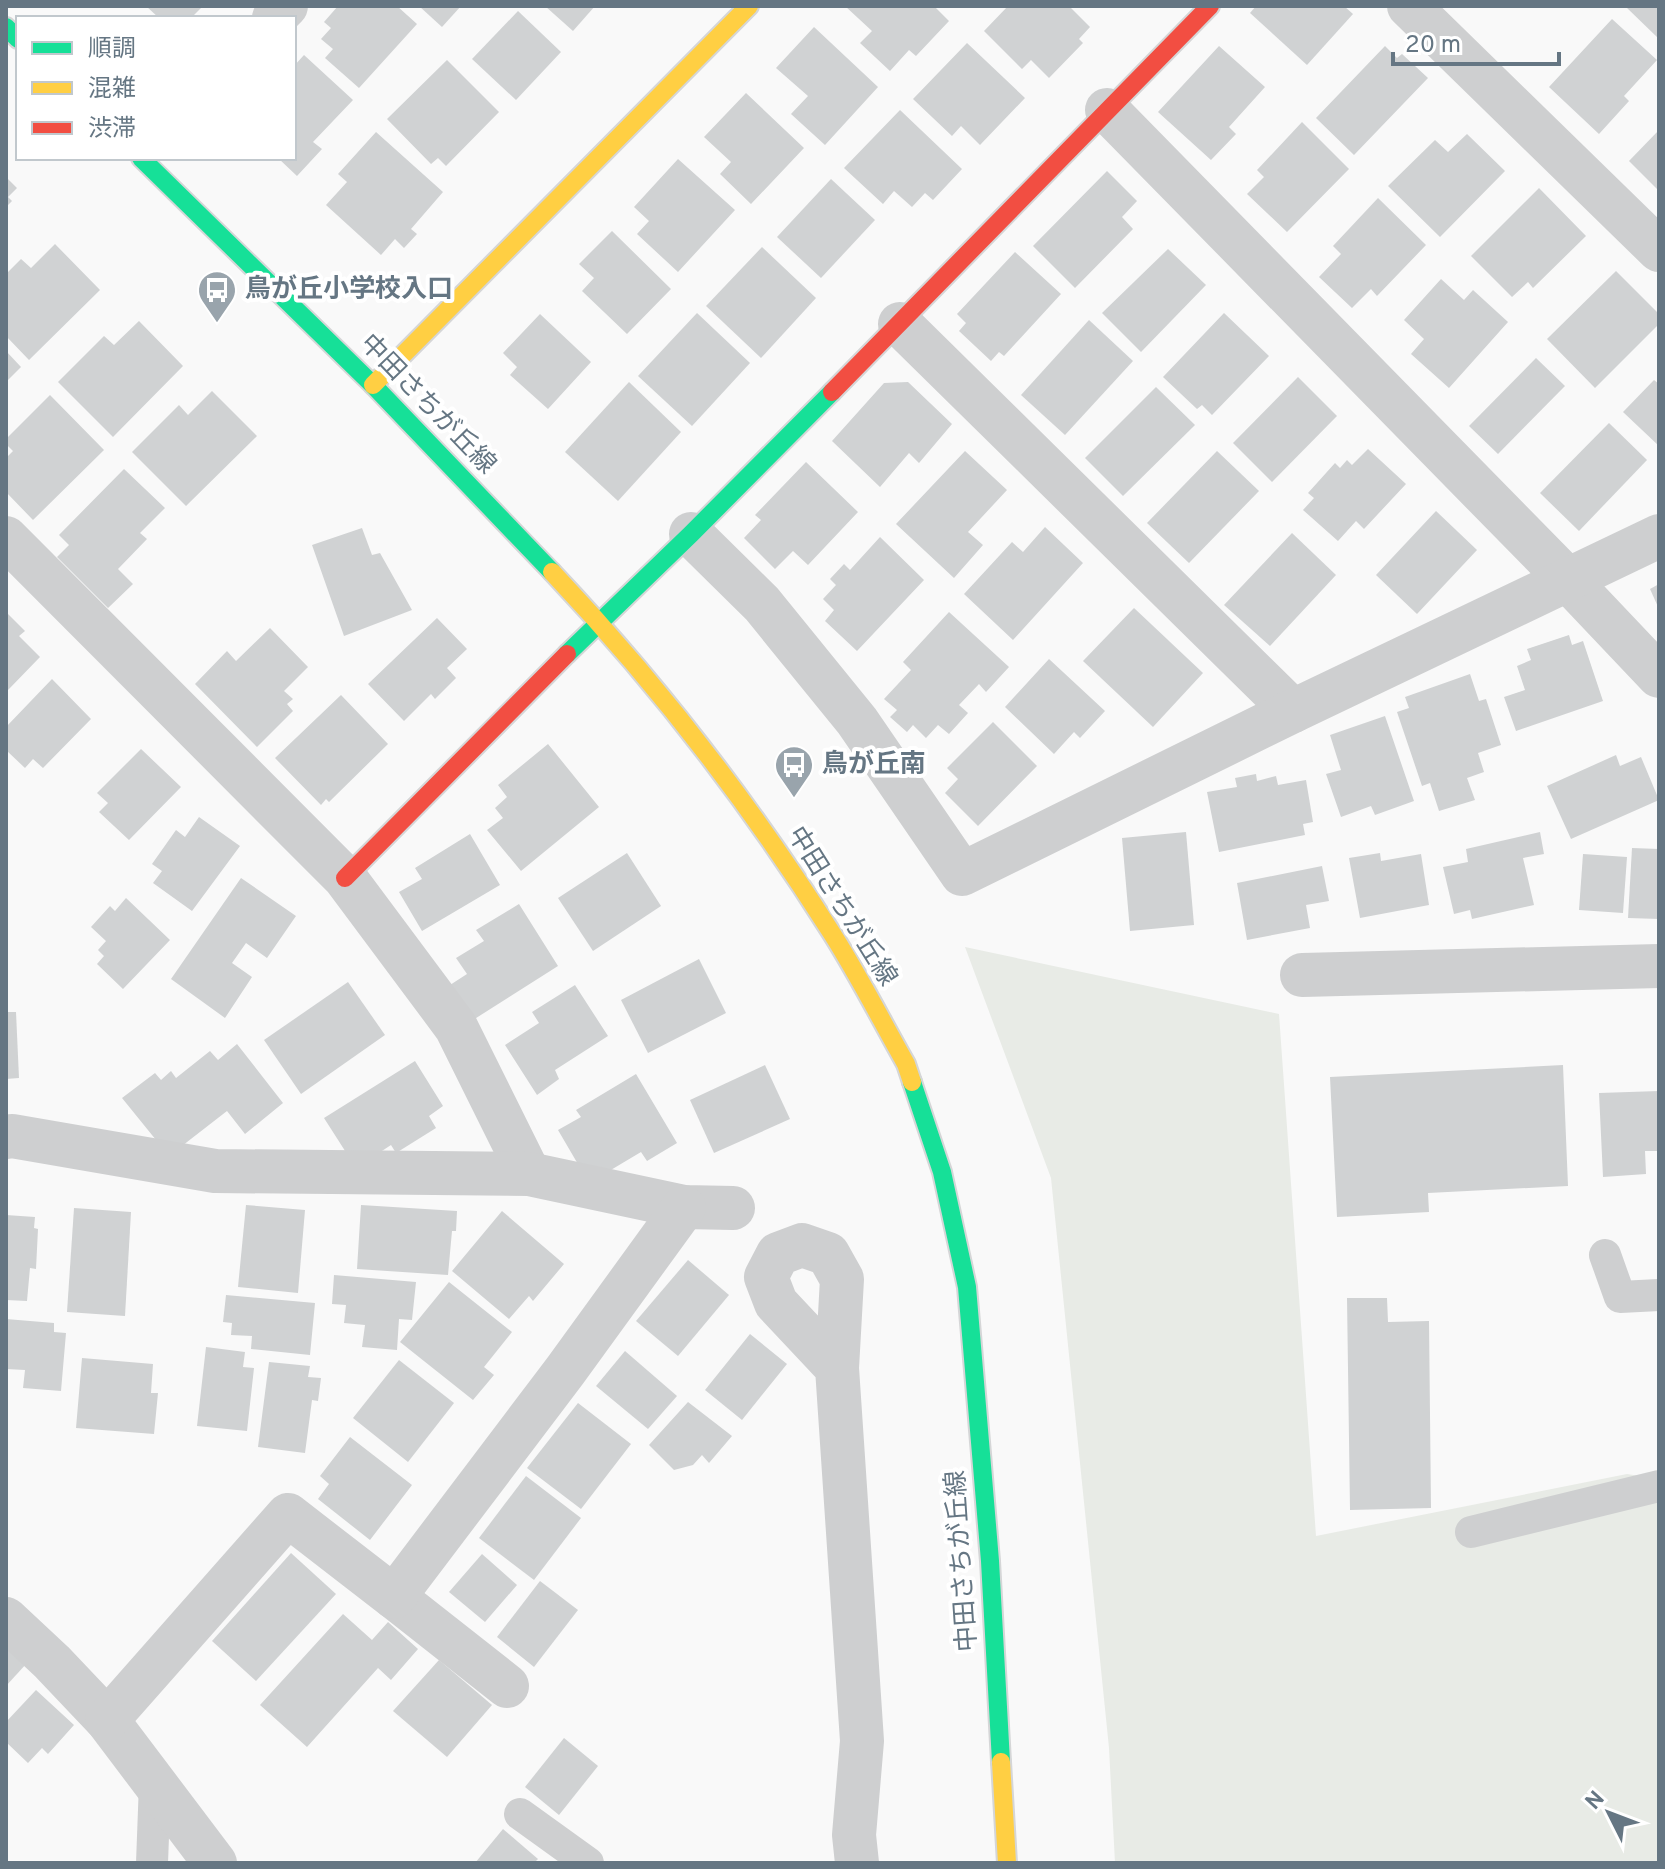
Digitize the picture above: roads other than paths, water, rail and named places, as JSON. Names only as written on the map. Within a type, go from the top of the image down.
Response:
[{"type":"street","points":[[373,385],[749,6]]},
{"type":"street","points":[[345,878],[900,324],[1210,6]]},
{"type":"street","points":[[1409,6],[1659,250]]},
{"type":"street","points":[[1107,110],[1659,676]]},
{"type":"street","name":"中田さちが丘線","points":[[143,160],[373,385],[599,622],[726,778],[832,933],[906,1064],[938,1158],[967,1287],[990,1561],[1007,1863]]},
{"type":"street","points":[[900,324],[1293,711]]},
{"type":"street","points":[[691,534],[762,604],[847,709],[962,874],[1659,536]]},
{"type":"street","points":[[6,538],[345,878],[456,1027],[529,1174]]},
{"type":"street","points":[[1302,975],[1659,966]]},
{"type":"street","points":[[6,1137],[215,1171],[529,1174],[684,1207],[733,1208]]},
{"type":"street","points":[[394,1597],[684,1207]]},
{"type":"street","points":[[837,1368],[862,1741],[854,1835],[857,1863]]},
{"type":"street","points":[[107,1720],[288,1515],[507,1686]]},
{"type":"street","points":[[6,1619],[107,1720],[215,1863]]},
{"type":"lane","points":[[1605,1255],[1620,1297],[1659,1295]]},
{"type":"lane","points":[[1471,1532],[1659,1486]]},
{"type":"lane","points":[[152,1863],[155,1783]]},
{"type":"lane","points":[[520,1814],[588,1863]]},
{"type":"place","name":"鳥が丘小学校入口","points":[[217,324]]},
{"type":"place","name":"鳥が丘南","points":[[794,799]]}]
